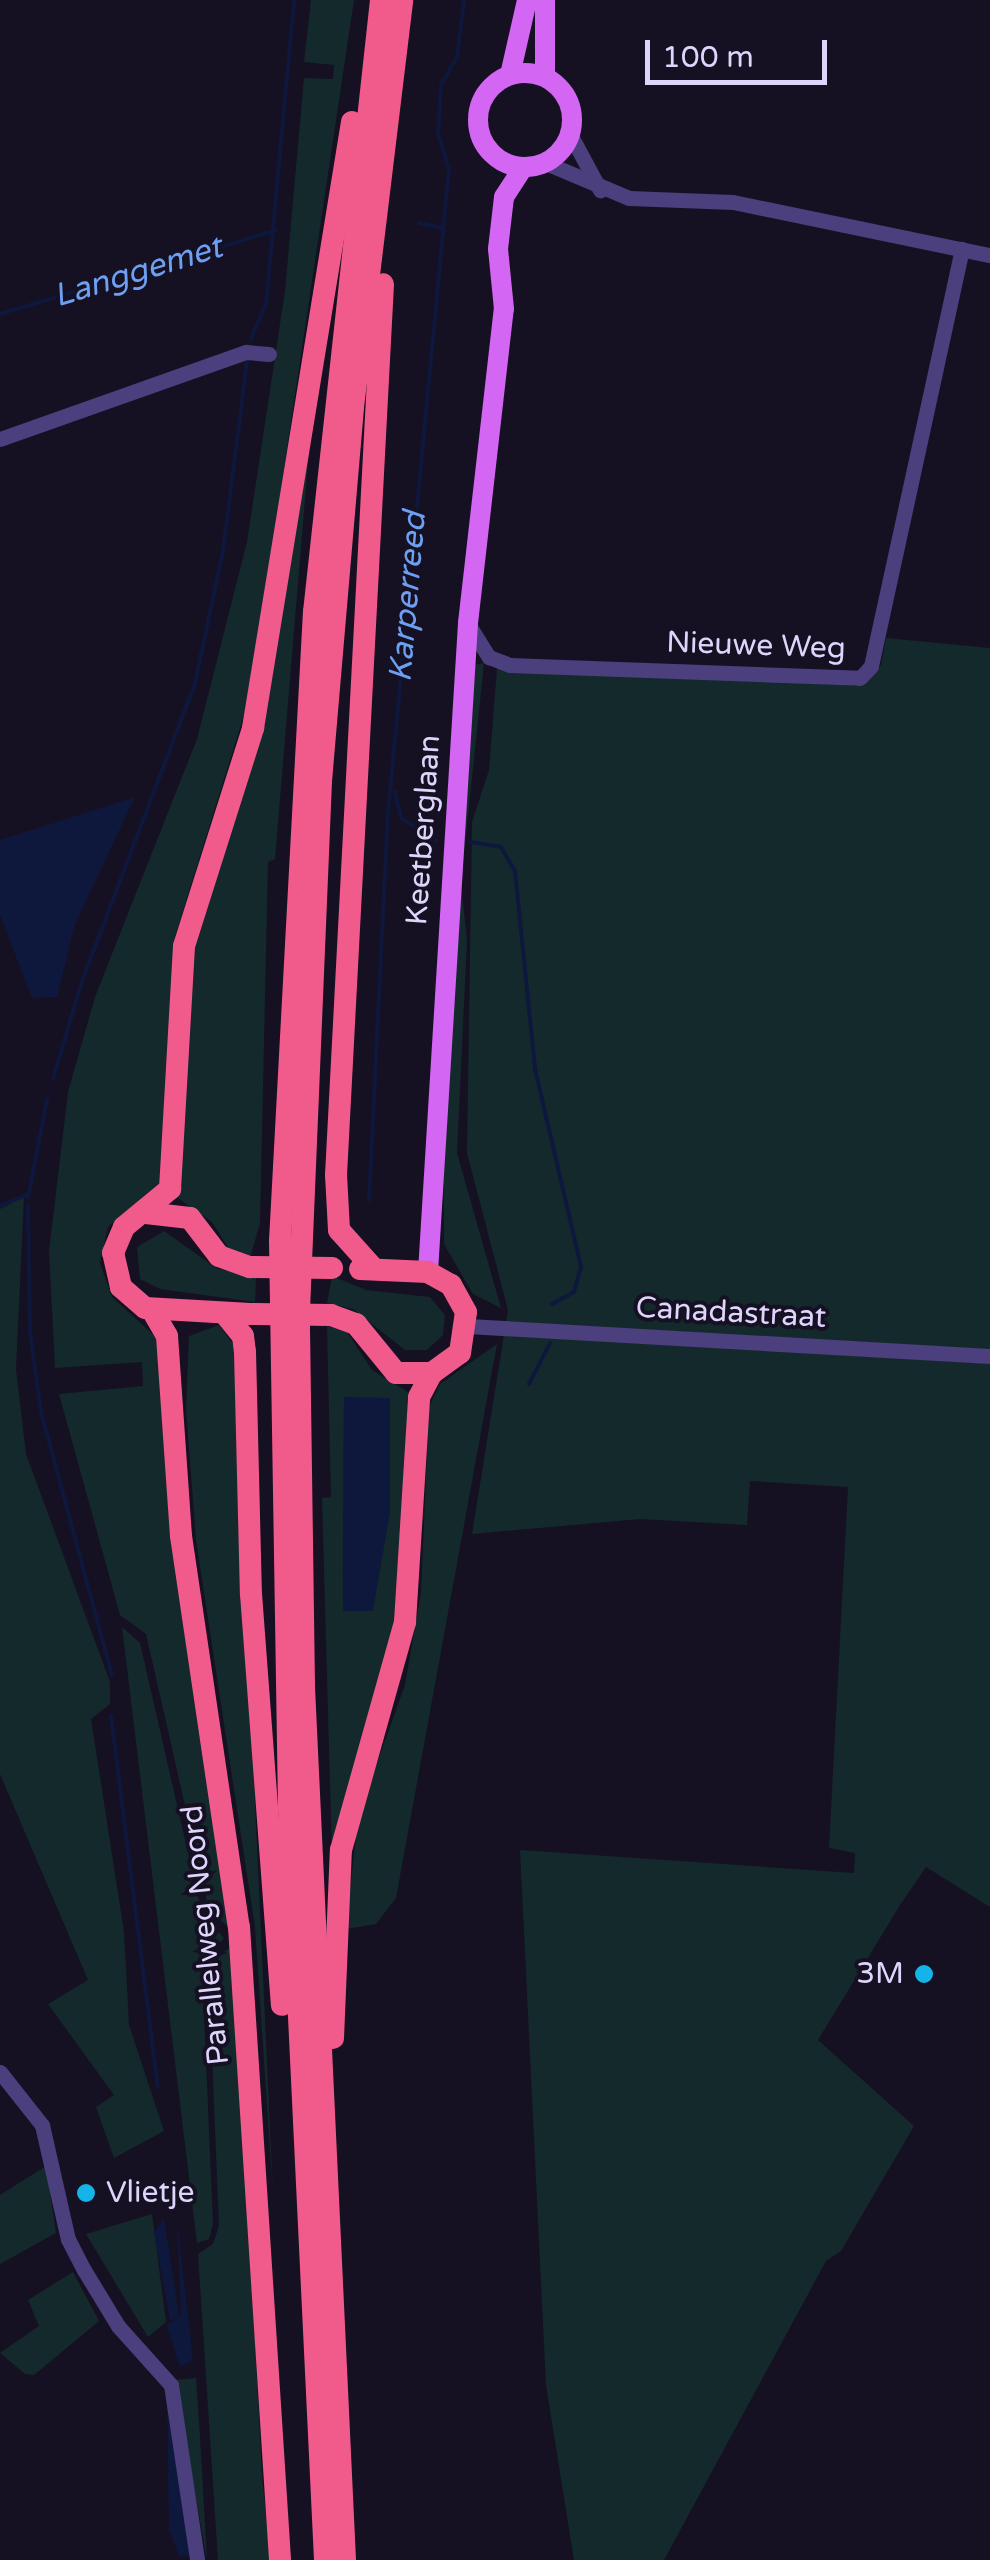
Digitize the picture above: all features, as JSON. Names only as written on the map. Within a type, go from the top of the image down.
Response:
[{"type":"highway","points":[[345,2560],[314,2171],[279,1443],[286,1058],[314,612],[381,0]]},
{"type":"highway","points":[[324,2560],[300,1570],[304,1085],[334,614],[402,0]]},
{"type":"highway","points":[[373,68],[358,92],[252,728],[186,933],[170,1189],[117,1238],[114,1271],[130,1299],[152,1310],[331,1315],[356,1324],[396,1373],[432,1373]]},
{"type":"highway","points":[[374,1269],[339,1230],[336,1175],[387,230],[379,194]]},
{"type":"highway","points":[[143,1214],[190,1218],[219,1256],[250,1267],[428,1272],[460,1297],[468,1326],[460,1354],[432,1373],[419,1397],[405,1622],[342,1850],[332,2128],[314,2171]]},
{"type":"highway","name":"Parallelweg Noord","points":[[152,1310],[167,1336],[180,1536],[239,1927],[280,2560]]},
{"type":"highway","name":"Parallelweg Noord","points":[[196,1313],[180,1336],[184,1473],[256,2008],[291,2560]]},
{"type":"highway","points":[[225,1314],[243,1336],[245,1352],[252,1594],[290,2131],[314,2171]]},
{"type":"main road","points":[[510,75],[545,77],[567,98],[570,134],[546,163],[523,168],[490,151],[480,108],[510,75],[527,0]]},
{"type":"main road","points":[[545,0],[545,77]]},
{"type":"main road","name":"Keetberglaan","points":[[490,151],[497,333]]},
{"type":"main road","name":"Keetberglaan","points":[[428,1272],[468,623],[497,333],[504,198],[523,168]]},
{"type":"street","points":[[570,134],[600,190]]},
{"type":"street","points":[[546,163],[600,190],[733,202],[990,255]]},
{"type":"street","name":"Nieuwe Weg","points":[[468,623],[489,657],[510,665],[860,678],[875,648],[962,248]]},
{"type":"street","points":[[0,439],[246,352],[269,354]]},
{"type":"street","name":"Canadastraat","points":[[468,1326],[990,1356]]},
{"type":"street","points":[[0,2072],[42,2125],[76,2254],[118,2326],[171,2385],[197,2560]]},
{"type":"green space","points":[[311,0],[354,0],[250,696],[175,936],[160,1182],[108,1227],[100,1263],[112,1297],[159,1340],[235,1932],[209,1911],[146,1634],[120,1615],[59,1394],[143,1386],[142,1362],[55,1368],[49,1251],[68,1092],[95,997],[197,739],[247,542],[285,291],[304,78],[333,79],[334,65],[304,62]]},
{"type":"green space","points":[[313,403],[275,859],[268,862],[260,1223],[250,1258],[229,1249],[212,1222],[179,1199],[187,982]]},
{"type":"green space","points":[[886,638],[990,648],[990,1907],[926,1867],[900,1905],[818,2040],[914,2126],[841,2251],[826,2261],[664,2560],[574,2560],[546,2385],[520,1850],[854,1873],[855,1853],[829,1848],[848,1487],[750,1481],[747,1525],[640,1519],[472,1534],[508,1310],[467,1153],[472,822],[489,770],[497,668],[864,686],[881,665]]},
{"type":"green space","points":[[484,663],[461,883],[467,940],[457,1153],[501,1308],[473,1294],[444,1244],[444,1155],[474,665]]},
{"type":"green space","points":[[24,1197],[16,1369],[26,1454],[110,1682],[110,1704],[91,1719],[124,1932],[129,2025],[164,2131],[114,2158],[96,2107],[114,2095],[48,2004],[88,1980],[0,1774],[0,1209]]},
{"type":"green space","points":[[164,1231],[216,1268],[256,1278],[255,1302],[160,1289],[140,1279],[137,1247]]},
{"type":"green space","points":[[332,1276],[366,1290],[430,1297],[445,1315],[443,1335],[427,1350],[405,1350],[353,1309],[327,1303]]},
{"type":"green space","points":[[219,1325],[234,1345],[273,2194],[255,1927],[196,1540],[186,1409],[189,1336]]},
{"type":"green space","points":[[327,1326],[347,1332],[372,1370],[411,1394],[405,1593],[332,1855],[322,1498],[331,1497]],"holes":[[[344,1398],[390,1398],[372,1611],[343,1611]]]},
{"type":"green space","points":[[497,1344],[396,1898],[376,1924],[346,1929],[358,1816],[405,1685],[421,1592],[429,1407],[440,1384]]},
{"type":"green space","points":[[122,1627],[140,1643],[202,1914],[224,1938],[202,1966],[213,2224],[209,2239],[197,2243]]},
{"type":"green space","points":[[235,1944],[262,2477],[271,2560],[218,2560],[198,2254],[213,2244],[219,2226],[209,1981],[217,1957]]},
{"type":"green space","points":[[46,2166],[56,2233],[0,2264],[0,2195]]},
{"type":"green space","points":[[152,2214],[166,2322],[148,2337],[86,2234]]},
{"type":"green space","points":[[73,2272],[99,2321],[34,2375],[25,2374],[0,2353],[39,2326],[28,2300]]},
{"type":"green space","points":[[196,2378],[200,2437],[207,2560],[175,2380]]},
{"type":"water","points":[[135,797],[75,924],[57,997],[32,998],[0,915],[0,840]]},
{"type":"water","points":[[344,1397],[390,1398],[390,1512],[373,1611],[343,1611]]},
{"type":"water","points":[[164,2218],[179,2315],[170,2321],[154,2233]]},
{"type":"water","points":[[177,2220],[193,2360],[180,2367],[167,2325],[181,2315]]},
{"type":"water","points":[[167,2393],[191,2555],[187,2557],[179,2556],[169,2529]]},
{"type":"waterway","points":[[251,339],[266,304],[294,0]]},
{"type":"waterway","name":"Karperreed","points":[[369,1200],[388,813],[449,169],[438,134],[441,85],[457,57],[464,0]]},
{"type":"waterway","name":"Langgemet","points":[[419,223],[443,228]]},
{"type":"waterway","name":"Langgemet","points":[[0,314],[276,230]]},
{"type":"waterway","points":[[53,1079],[82,981],[195,683],[223,551],[247,361]]},
{"type":"waterway","points":[[395,792],[401,818],[436,841]]},
{"type":"waterway","points":[[470,842],[501,847],[515,871],[535,1069],[581,1267],[574,1292],[552,1304]]},
{"type":"waterway","points":[[28,1198],[47,1099]]},
{"type":"waterway","points":[[0,1206],[28,1194]]},
{"type":"waterway","points":[[28,1206],[30,1331],[41,1412],[112,1675]]},
{"type":"waterway","points":[[529,1384],[550,1343]]},
{"type":"waterway","points":[[111,1716],[158,2086]]},
{"type":"place","name":"3M","points":[[924,1974]]},
{"type":"place","name":"Vlietje","points":[[86,2193]]}]
